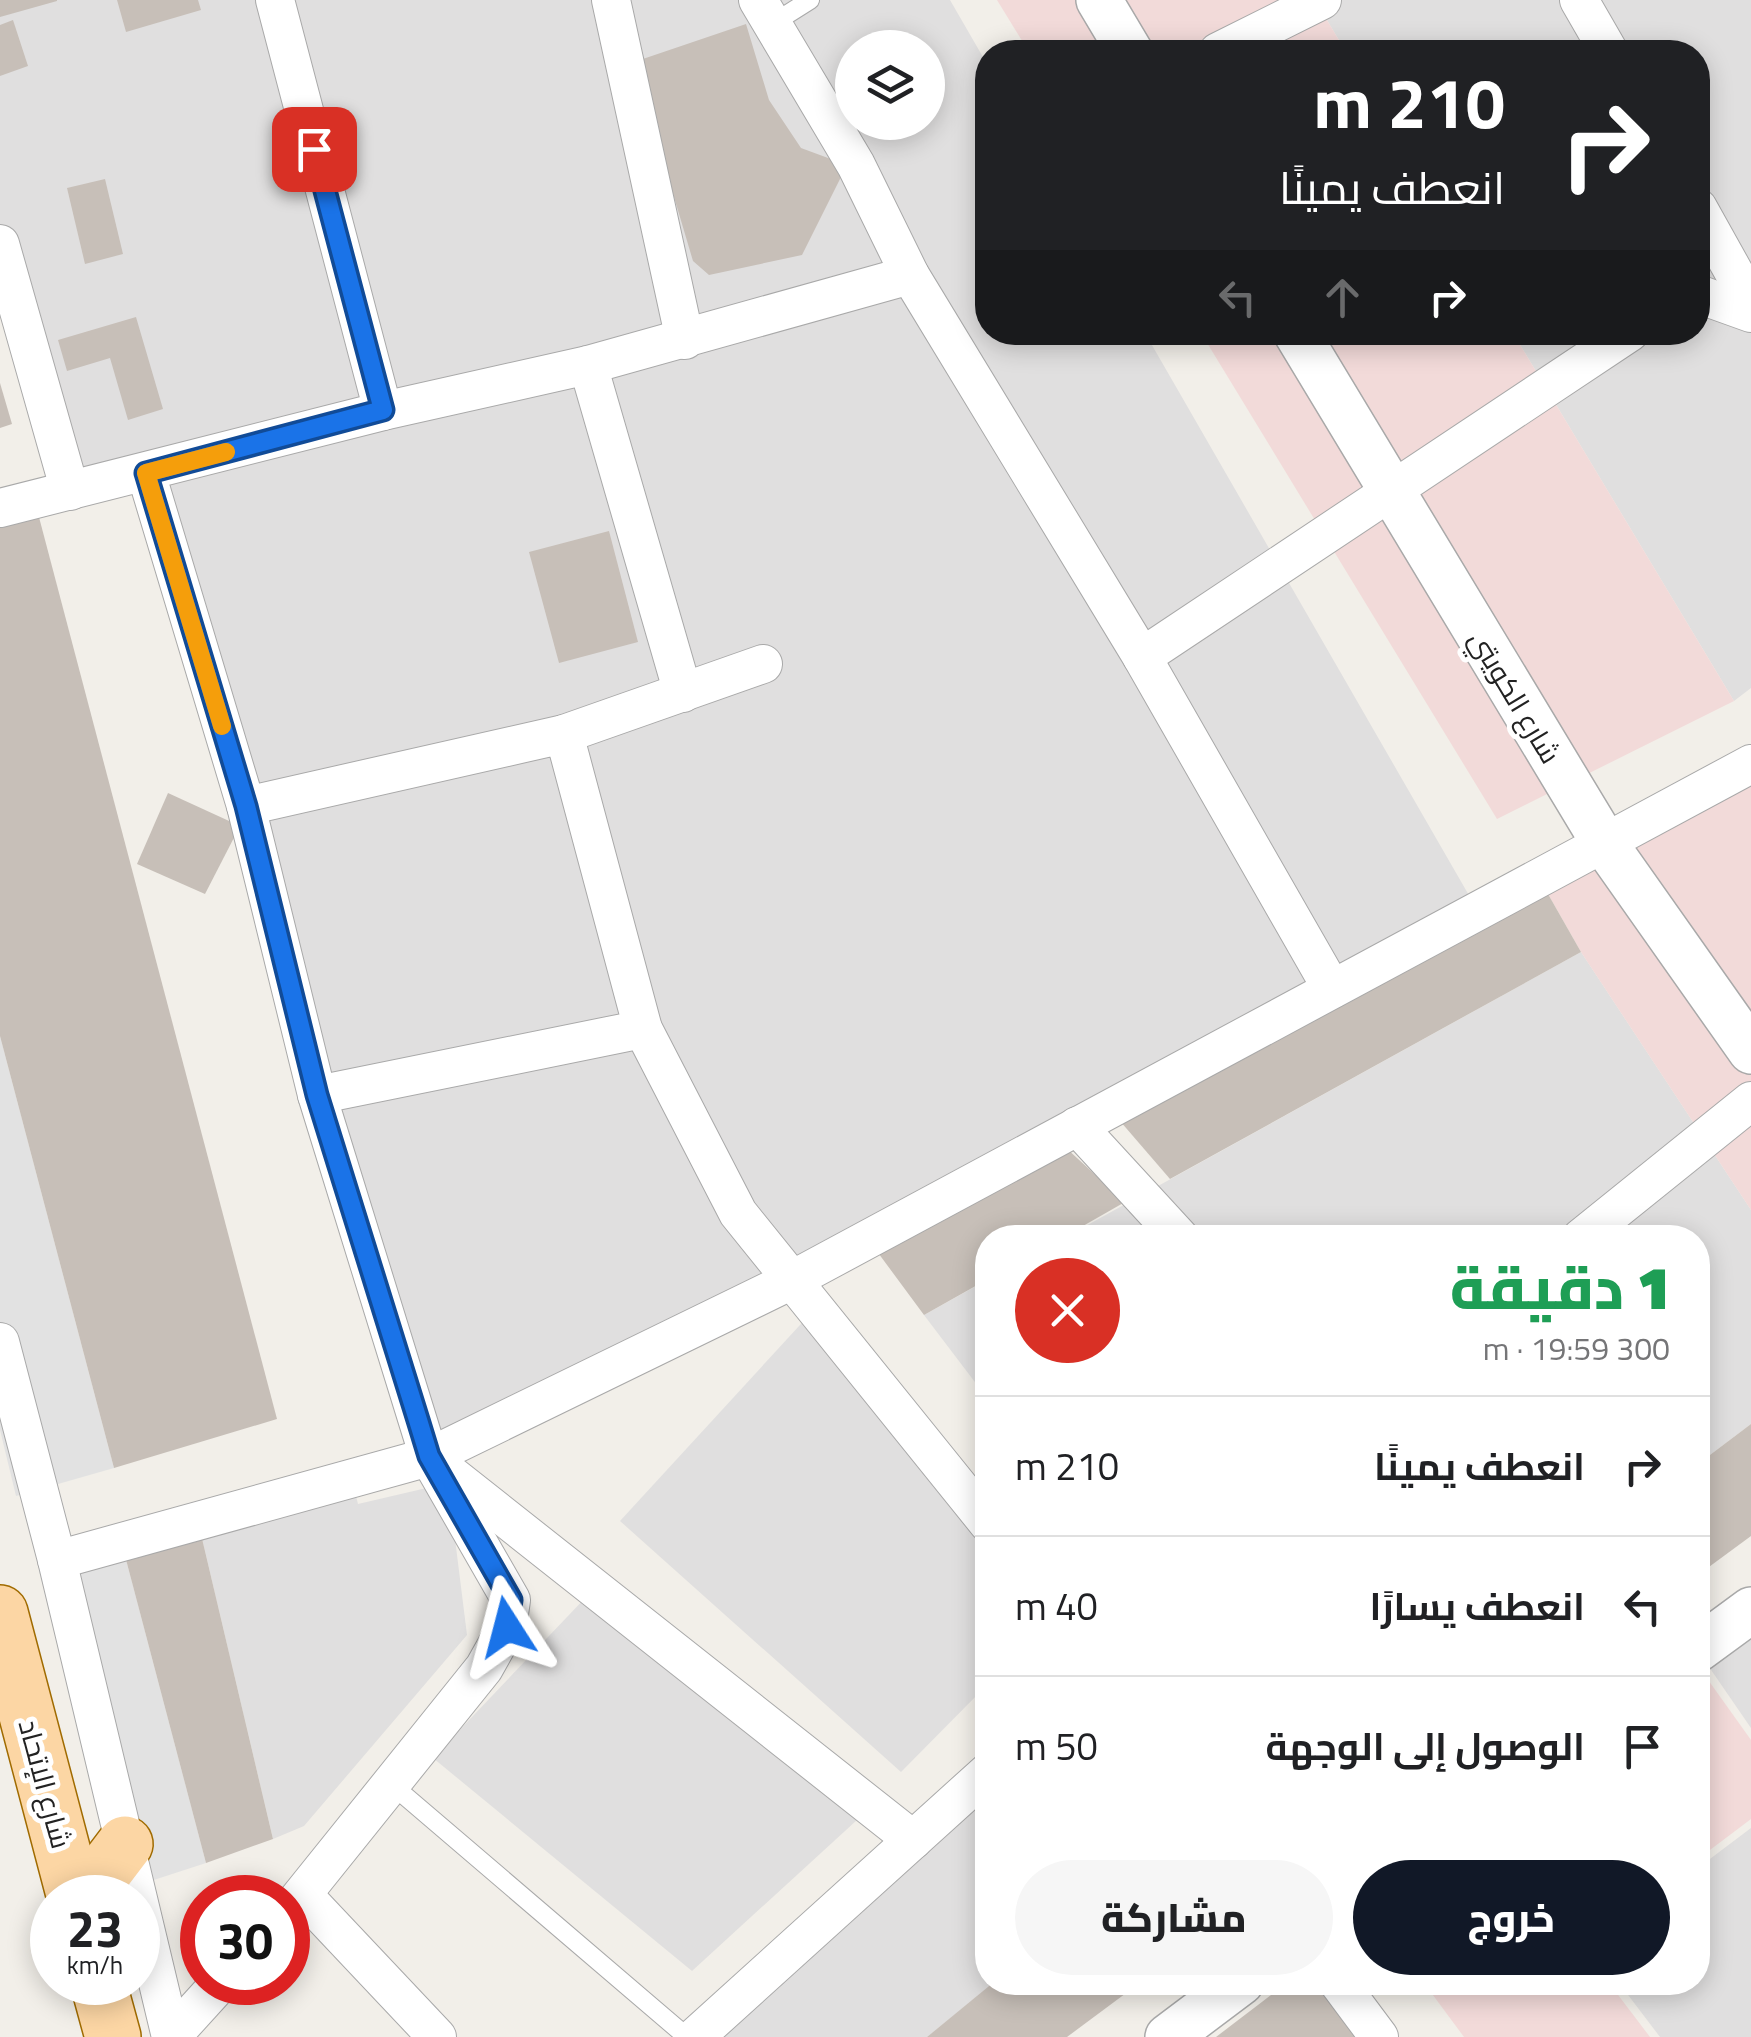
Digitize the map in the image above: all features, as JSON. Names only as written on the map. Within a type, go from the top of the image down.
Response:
[{"type":"main road","name":"شارع الإتحاد","points":[[0,1613],[70,1875]]},
{"type":"main road","points":[[101,1875],[125,1844]]},
{"type":"main road","points":[[104,2005],[113,2037]]},
{"type":"street","points":[[275,0],[383,410]]},
{"type":"street","points":[[611,0],[685,340]]},
{"type":"street","points":[[1099,0],[1123,40]]},
{"type":"street","points":[[1242,40],[1322,0]]},
{"type":"street","points":[[1579,0],[1602,40]]},
{"type":"street","points":[[765,12],[856,166],[910,275],[1142,658],[1332,989]]},
{"type":"street","points":[[1710,229],[1751,302]]},
{"type":"street","points":[[0,244],[70,491]]},
{"type":"street","points":[[0,508],[383,410],[588,365],[910,275]]},
{"type":"street","points":[[1710,298],[1751,313]]},
{"type":"street","name":"شارع الكويتي","points":[[1304,345],[1605,844],[1751,1051]]},
{"type":"street","points":[[1142,658],[1610,345]]},
{"type":"street","points":[[588,365],[684,693]]},
{"type":"street","points":[[146,473],[246,806],[317,1095],[429,1456],[511,1600],[507,1627],[484,1668],[310,1884]]},
{"type":"street","points":[[246,806],[564,734],[763,664]]},
{"type":"street","points":[[564,734],[643,1029],[738,1213],[975,1507]]},
{"type":"street","points":[[57,1560],[429,1456],[792,1280],[1751,764]]},
{"type":"street","points":[[317,1095],[643,1029]]},
{"type":"street","points":[[1597,1225],[1751,1101]]},
{"type":"street","points":[[1077,1126],[1168,1225]]},
{"type":"street","points":[[0,1342],[57,1560],[171,2037]]},
{"type":"street","points":[[429,1456],[914,1840]]},
{"type":"street","points":[[1710,1640],[1751,1610]]},
{"type":"street","points":[[695,2037],[975,1784]]},
{"type":"street","points":[[310,1917],[437,2037]]},
{"type":"street","points":[[1168,2037],[1224,1995]]},
{"type":"street","points":[[1348,1995],[1379,2037]]},
{"type":"street","points":[[171,2037],[201,2005]]},
{"type":"lane","points":[[765,12],[810,0]]},
{"type":"lane","points":[[391,1784],[687,2037]]},
{"type":"shaded area","points":[[0,0],[950,0],[975,43],[975,345],[1152,345],[1478,911],[429,1457],[147,474],[70,491],[0,244]]},
{"type":"shaded area","points":[[997,0],[1315,0],[1339,40],[1022,40]]},
{"type":"shaded area","points":[[1315,0],[1751,0],[1751,688],[1734,701],[1520,345],[1710,345],[1710,40],[1339,40]]},
{"type":"shaded area","points":[[1208,345],[1520,345],[1734,701],[1497,819]]},
{"type":"shaded area","points":[[1751,765],[1751,1210],[1581,952],[1544,887]]},
{"type":"shaded area","points":[[1581,952],[1751,1210],[1751,1424],[1710,1455],[1710,1225],[1088,1225]]},
{"type":"shaded area","points":[[0,1036],[114,1468],[16,1496],[0,1430]]},
{"type":"shaded area","points":[[975,1287],[975,1382],[924,1315]]},
{"type":"shaded area","points":[[811,1313],[975,1530],[975,1697],[901,1772],[620,1521]]},
{"type":"shaded area","points":[[448,1483],[467,1635],[304,1826],[273,1839],[200,1530],[353,1484],[358,1504]]},
{"type":"shaded area","points":[[124,1552],[206,1863],[160,1878],[119,1875],[39,1571]]},
{"type":"shaded area","points":[[607,1575],[869,1809],[692,1971],[433,1758]]},
{"type":"shaded area","points":[[1751,1632],[1751,1728],[1710,1668],[1710,1662]]},
{"type":"shaded area","points":[[1710,1683],[1751,1740],[1751,1819],[1710,1850]]},
{"type":"shaded area","points":[[975,1808],[975,1995],[979,1995],[927,2037],[709,2037]]},
{"type":"shaded area","points":[[1751,1828],[1751,2037],[1660,2037],[1628,1995],[1710,1995],[1710,1859]]},
{"type":"shaded area","points":[[1433,1995],[1618,1995],[1650,2037],[1464,2037]]},
{"type":"building","points":[[0,0],[57,0],[57,1],[0,17]]},
{"type":"building","points":[[117,0],[198,0],[201,10],[126,32]]},
{"type":"building","points":[[13,20],[28,66],[0,76],[0,25]]},
{"type":"building","points":[[746,24],[769,100],[801,148],[847,165],[802,255],[709,275],[693,261],[634,62]]},
{"type":"building","points":[[105,179],[123,254],[85,264],[67,188]]},
{"type":"building","points":[[136,317],[163,409],[128,420],[110,358],[67,371],[58,340]]},
{"type":"building","points":[[0,383],[12,424],[0,428]]},
{"type":"building","points":[[35,502],[277,1419],[114,1468],[0,1036],[0,513]]},
{"type":"building","points":[[609,531],[638,642],[559,663],[529,552]]},
{"type":"building","points":[[168,793],[240,826],[205,894],[137,864]]},
{"type":"building","points":[[1544,887],[1581,952],[1170,1179],[1120,1121]]},
{"type":"building","points":[[1065,1147],[1125,1202],[1085,1225],[975,1225],[975,1286],[924,1315],[876,1250]]},
{"type":"building","points":[[1751,1424],[1751,1536],[1710,1566],[1710,1455]]},
{"type":"building","points":[[200,1530],[273,1839],[206,1863],[124,1552]]},
{"type":"building","points":[[978,1995],[1124,1995],[1067,2037],[927,2037]]},
{"type":"building","points":[[1271,1995],[1328,1995],[1362,2037],[1216,2037]]},
{"type":"slow traffic","points":[[222,726],[146,473],[226,452]]},
{"type":"route","points":[[314,149],[383,410],[146,473],[246,806],[317,1095],[429,1456],[511,1600],[507,1627]]}]
